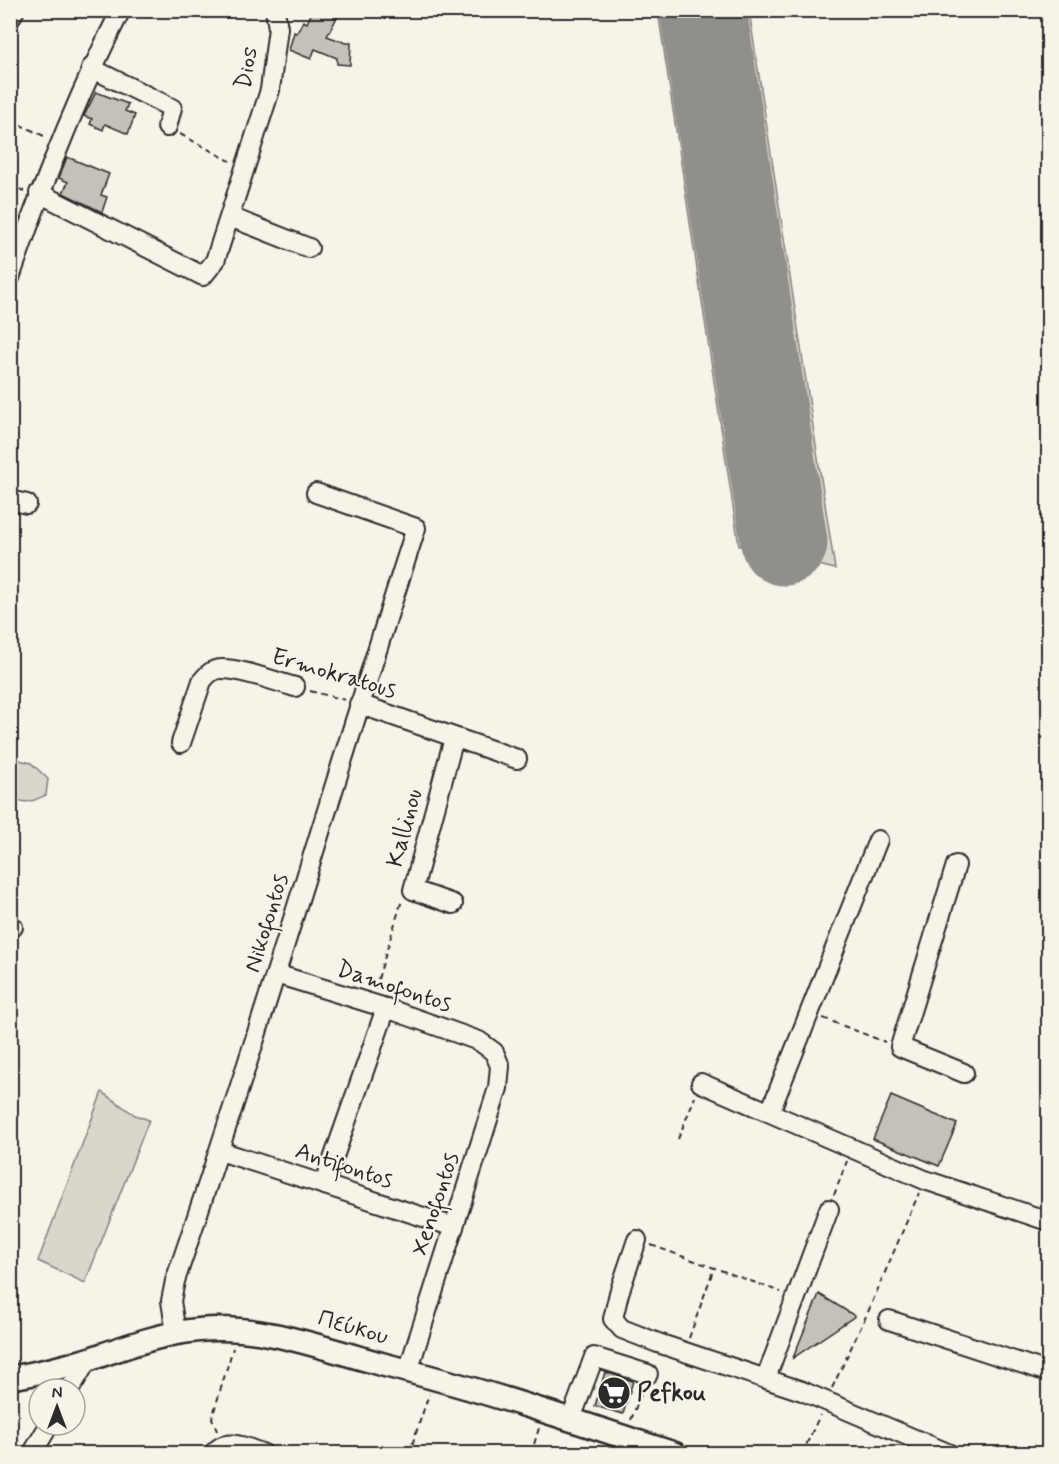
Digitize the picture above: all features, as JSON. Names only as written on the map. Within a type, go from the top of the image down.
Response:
[{"type":"main road","name":"Πεύκου","points":[[10,1378],[45,1372],[124,1347],[176,1334],[199,1330],[239,1330],[274,1334],[435,1378],[571,1419],[675,1454]]},
{"type":"street","points":[[10,19],[15,10]]},
{"type":"street","points":[[10,278],[59,143],[91,68],[121,10]]},
{"type":"street","name":"Dios","points":[[39,193],[203,276],[215,261],[270,90],[278,28],[274,10]]},
{"type":"street","points":[[91,68],[172,108],[167,127]]},
{"type":"street","points":[[230,217],[309,248]]},
{"type":"street","name":"Nikofontos","points":[[176,1334],[171,1301],[175,1281],[220,1151],[416,528],[316,494]]},
{"type":"street","name":"Ermokratous","points":[[181,743],[202,681],[214,670],[231,669],[295,687]]},
{"type":"street","name":"Ermokratous","points":[[359,704],[517,759]]},
{"type":"street","name":"Kallinou","points":[[453,904],[413,890],[454,738]]},
{"type":"street","points":[[770,1112],[878,840]]},
{"type":"street","points":[[956,864],[900,1047],[964,1073]]},
{"type":"street","name":"Damofontos","points":[[276,974],[479,1041],[494,1052]]},
{"type":"street","points":[[324,1185],[378,1006]]},
{"type":"street","name":"Xenofontos","points":[[408,1371],[498,1088],[500,1066],[494,1052]]},
{"type":"street","points":[[701,1083],[925,1179],[1048,1221]]},
{"type":"street","name":"Antifontos","points":[[220,1151],[454,1227]]},
{"type":"street","points":[[766,1378],[829,1209]]},
{"type":"street","points":[[637,1240],[618,1293],[613,1318],[622,1329],[684,1352],[766,1378],[950,1454]]},
{"type":"street","points":[[889,1320],[1048,1372]]},
{"type":"street","points":[[571,1419],[594,1357],[648,1374]]},
{"type":"street","points":[[77,1377],[88,1359]]},
{"type":"street","points":[[32,1454],[42,1437]]},
{"type":"street","points":[[218,1449],[231,1443],[264,1454]]},
{"type":"path","points":[[10,120],[59,143]]},
{"type":"path","points":[[167,127],[245,169]]},
{"type":"path","name":"Ermokratous","points":[[295,687],[359,704]]},
{"type":"path","points":[[378,1006],[403,896],[413,890]]},
{"type":"path","points":[[809,1013],[900,1047]]},
{"type":"path","points":[[678,1139],[701,1083]]},
{"type":"path","points":[[829,1209],[853,1147]]},
{"type":"path","points":[[802,1454],[868,1312],[925,1179]]},
{"type":"path","points":[[637,1240],[796,1298]]},
{"type":"path","points":[[684,1352],[714,1268]]},
{"type":"path","points":[[218,1449],[212,1418],[239,1330]]},
{"type":"path","points":[[624,1437],[648,1374]]},
{"type":"path","points":[[409,1454],[435,1378]]},
{"type":"path","points":[[531,1454],[544,1411]]},
{"type":"shaded area","points":[[658,11],[681,11],[763,548],[811,558],[727,11],[749,11],[835,569],[739,546]]},
{"type":"shaded area","points":[[12,758],[31,763],[48,779],[46,795],[29,802],[11,797]]},
{"type":"shaded area","points":[[102,1092],[135,1115],[149,1120],[85,1283],[38,1261]]},
{"type":"building","points":[[313,10],[341,10],[327,36],[351,43],[350,65],[337,64],[337,58],[315,49],[311,59],[289,50],[294,32],[297,33],[303,21],[307,23]]},
{"type":"building","points":[[96,92],[128,104],[125,111],[135,115],[128,134],[105,124],[103,130],[90,124],[92,119],[84,116]]},
{"type":"building","points":[[67,157],[109,174],[101,195],[107,197],[102,212],[63,193],[68,182],[59,178]]},
{"type":"building","points":[[891,1096],[957,1124],[939,1166],[873,1139]]},
{"type":"building","points":[[819,1294],[855,1316],[793,1358]]},
{"type":"building","points":[[605,1372],[633,1381],[623,1414],[595,1406]]},
{"type":"runway","points":[[703,10],[784,542]]},
{"type":"place","name":"Pefkou","points":[[614,1393]]}]
